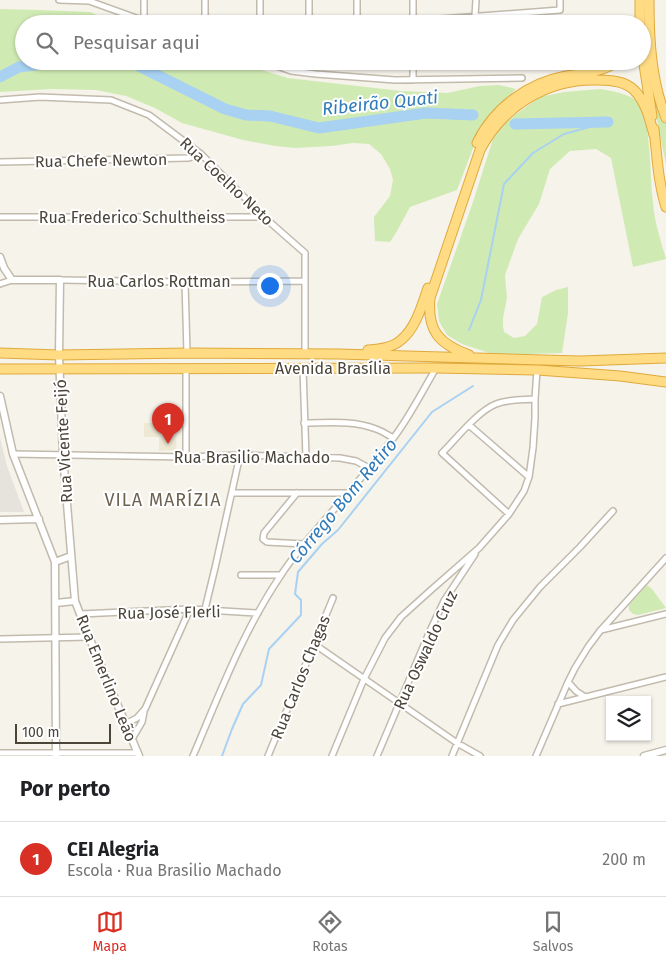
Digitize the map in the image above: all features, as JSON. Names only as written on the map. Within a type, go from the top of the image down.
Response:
[{"type":"highway","points":[[640,0],[640,15]]},
{"type":"highway","points":[[649,0],[649,15]]},
{"type":"highway","points":[[651,58],[666,118]]},
{"type":"highway","points":[[339,354],[380,349],[400,341],[408,332],[424,297],[475,148],[483,132],[499,112],[512,100],[539,84],[599,70]]},
{"type":"highway","points":[[645,70],[659,174],[666,207]]},
{"type":"highway","points":[[478,358],[461,352],[441,340],[435,333],[429,312],[430,298],[480,150],[498,123],[528,98],[550,87],[589,80],[609,80],[627,85],[635,92],[644,106],[654,135]]},
{"type":"highway","name":"Avenida Brasília","points":[[0,352],[59,356],[187,353],[339,354],[580,361],[666,358]]},
{"type":"highway","name":"Avenida Brasília","points":[[0,368],[436,368],[537,370],[620,376],[666,382]]},
{"type":"street","points":[[59,0],[89,1],[130,15]]},
{"type":"street","points":[[144,0],[144,15]]},
{"type":"street","points":[[204,15],[205,0]]},
{"type":"street","points":[[260,0],[260,15]]},
{"type":"street","points":[[309,0],[309,15]]},
{"type":"street","points":[[357,0],[357,15]]},
{"type":"street","points":[[413,0],[413,15]]},
{"type":"street","points":[[475,15],[476,0]]},
{"type":"street","points":[[489,15],[560,10],[560,0]]},
{"type":"street","points":[[291,70],[316,74],[412,80],[522,78]]},
{"type":"street","points":[[412,80],[413,70]]},
{"type":"street","name":"Rua Coelho Neto","points":[[0,100],[40,97],[110,100],[149,115],[201,154],[264,218],[305,253],[305,354]]},
{"type":"street","name":"Rua Chefe Newton","points":[[0,162],[189,158],[201,154]]},
{"type":"street","name":"Rua Frederico Schultheiss","points":[[0,217],[264,218]]},
{"type":"street","points":[[0,257],[4,268],[12,280]]},
{"type":"street","name":"Rua Carlos Rottman","points":[[0,284],[12,280],[305,281]]},
{"type":"street","name":"Rua Vicente Feijó","points":[[60,280],[59,368],[63,455],[75,601]]},
{"type":"street","points":[[185,282],[187,353]]},
{"type":"street","points":[[186,368],[186,457]]},
{"type":"street","points":[[303,368],[306,457]]},
{"type":"street","points":[[193,756],[258,612],[280,575],[393,438],[436,368]]},
{"type":"street","points":[[332,756],[364,680],[385,638],[401,617],[480,548],[509,514],[524,491],[529,477],[534,438],[534,399],[537,370]]},
{"type":"street","points":[[0,396],[13,454],[55,562],[56,754]]},
{"type":"street","points":[[509,514],[442,453],[483,411],[497,404],[509,401],[534,399]]},
{"type":"street","points":[[304,424],[346,423],[363,425],[378,429],[393,438]]},
{"type":"street","points":[[469,425],[529,477]]},
{"type":"street","name":"Rua Brasilio Machado","points":[[13,454],[306,457],[348,459],[369,468]]},
{"type":"street","points":[[204,609],[240,455]]},
{"type":"street","points":[[232,493],[348,493]]},
{"type":"street","points":[[297,493],[264,533],[263,539],[267,542],[304,544]]},
{"type":"street","points":[[452,756],[498,645],[513,620],[540,588],[613,511]]},
{"type":"street","points":[[0,520],[39,519]]},
{"type":"street","name":"Rua Oswaldo Cruz","points":[[377,756],[444,600],[480,548]]},
{"type":"street","points":[[55,562],[71,556]]},
{"type":"street","points":[[536,756],[568,682],[584,654],[600,631],[666,558]]},
{"type":"street","points":[[241,575],[280,575]]},
{"type":"street","name":"Rua Carlos Chagas","points":[[268,756],[333,598]]},
{"type":"street","points":[[56,602],[75,601]]},
{"type":"street","name":"Rua Emerlino Leão","points":[[75,601],[138,754]]},
{"type":"street","points":[[132,739],[142,722],[145,709],[190,609]]},
{"type":"street","name":"Rua José FIerli","points":[[80,614],[190,609],[258,612]]},
{"type":"street","points":[[600,631],[666,614]]},
{"type":"street","points":[[0,639],[89,637]]},
{"type":"street","points":[[314,644],[457,743],[480,756]]},
{"type":"street","points":[[558,704],[666,677]]},
{"type":"street","points":[[568,682],[576,691],[586,697]]},
{"type":"street","points":[[125,724],[137,718],[145,709]]},
{"type":"street","points":[[644,756],[666,750]]},
{"type":"street","points":[[0,753],[138,754]]},
{"type":"shaded area","points":[[144,423],[177,423],[176,450],[159,451],[159,437],[144,437]]},
{"type":"shaded area","points":[[0,438],[7,466],[24,512],[0,512]]},
{"type":"green space","points":[[0,9],[90,12],[97,15],[15,15],[15,70],[261,70],[288,78],[401,91],[447,93],[480,86],[499,85],[516,89],[482,125],[457,190],[410,207],[390,242],[375,241],[374,217],[390,196],[393,180],[390,169],[381,154],[369,144],[353,143],[295,148],[243,140],[182,123],[155,108],[126,96],[96,90],[52,89],[0,92]]},
{"type":"green space","points":[[600,89],[632,97],[639,103],[643,111],[648,136],[655,216],[666,259],[633,267],[611,158],[596,149],[570,151],[550,169],[539,204],[518,239],[505,275],[507,298],[503,318],[504,332],[514,338],[525,336],[537,324],[542,297],[556,290],[568,287],[568,313],[562,353],[495,355],[462,344],[447,335],[439,321],[437,304],[493,139],[502,126],[540,97],[564,92]]},
{"type":"green space","points":[[656,94],[666,123],[666,165],[652,95]]},
{"type":"green space","points":[[647,585],[666,608],[638,615],[633,614],[629,610],[629,605]]},
{"type":"waterway","name":"Ribeirão Quati","points":[[0,77],[15,69]]},
{"type":"waterway","name":"Ribeirão Quati","points":[[147,70],[225,109],[246,115],[270,116],[319,128],[426,113],[473,115]]},
{"type":"waterway","name":"Córrego Bom Retiro","points":[[469,330],[481,300],[504,184],[533,153],[564,134],[608,122]]},
{"type":"waterway","name":"Ribeirão Quati","points":[[515,124],[608,122]]},
{"type":"waterway","name":"Córrego Bom Retiro","points":[[222,756],[243,704],[261,685],[269,649],[301,615],[301,600],[295,594],[298,572],[322,544],[338,530],[432,412],[473,386]]},
{"type":"place","name":"CEI Alegria","points":[[168,444]]},
{"type":"district","name":"VILA MARÍZIA","points":[[163,500]]}]
